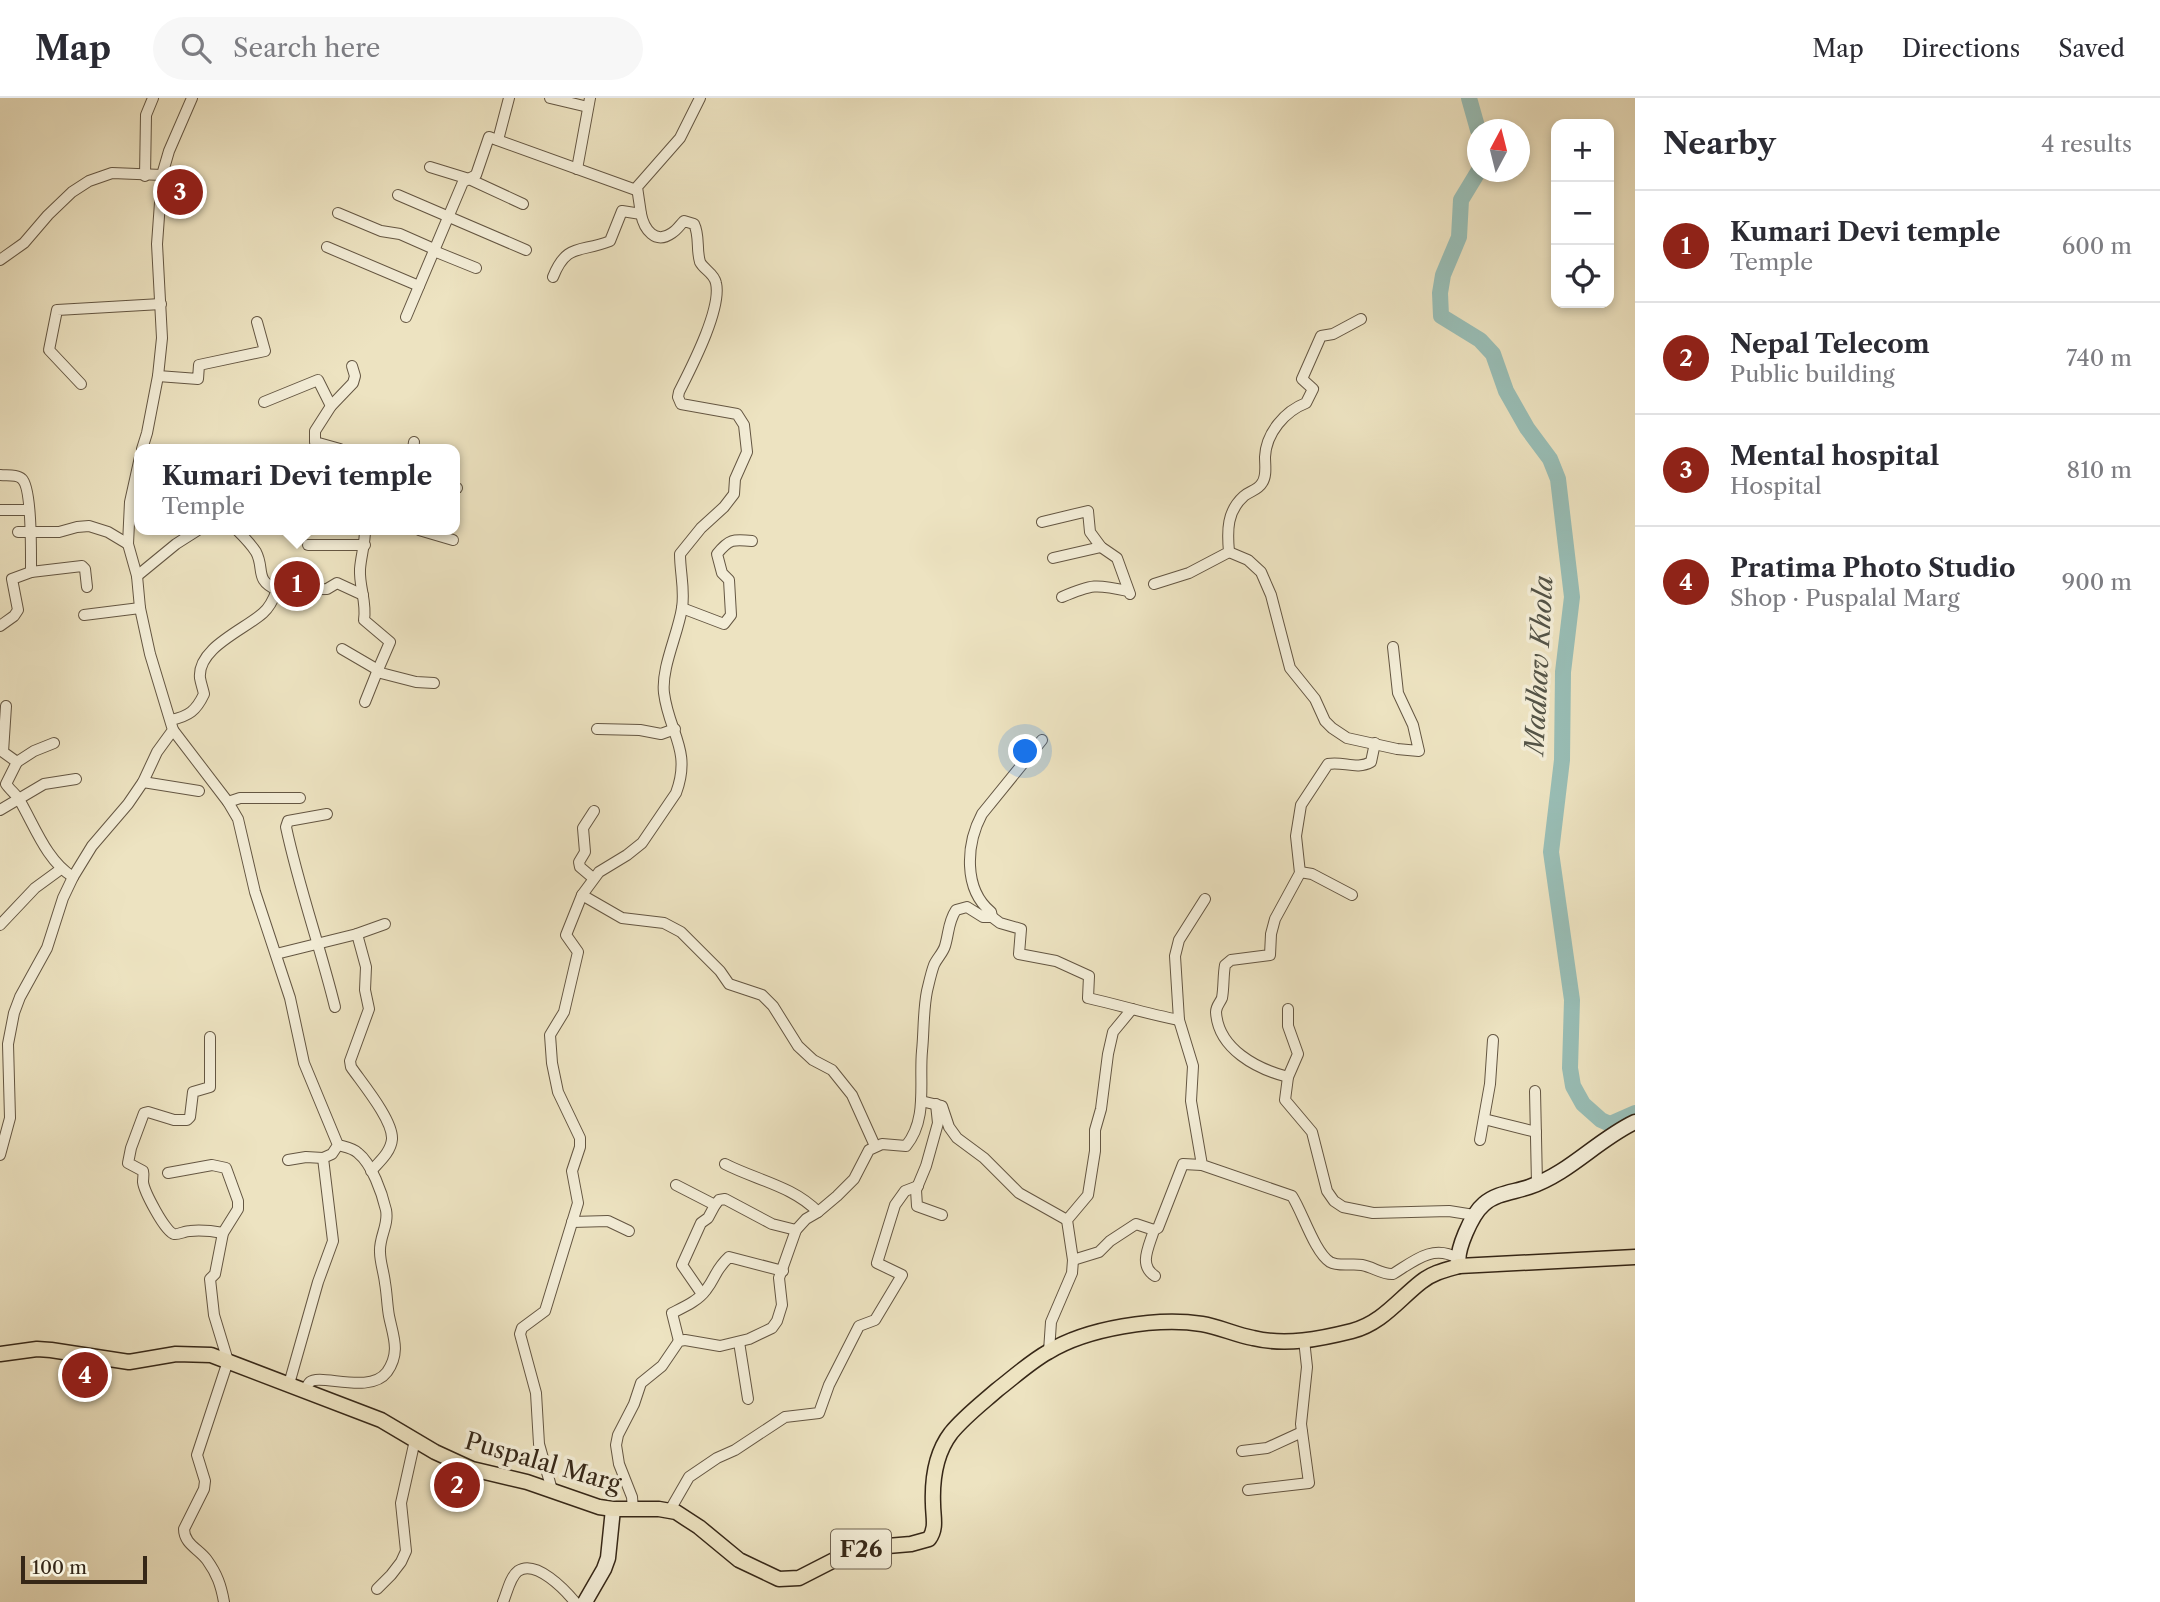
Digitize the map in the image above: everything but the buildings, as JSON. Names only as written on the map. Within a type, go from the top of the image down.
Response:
[{"type":"main road","name":"F26","points":[[670,1510],[688,1519],[739,1560],[779,1580],[799,1578],[864,1548],[923,1542],[933,1533],[935,1468],[940,1451],[951,1434],[973,1410],[1049,1351],[1079,1338],[1156,1323],[1203,1324],[1274,1342],[1304,1340],[1354,1330],[1374,1322],[1420,1282],[1458,1262],[1635,1256]]},
{"type":"main road","name":"Puspalal Marg","points":[[0,1354],[37,1349],[129,1362],[190,1353],[228,1360],[381,1420],[472,1469],[613,1509],[670,1510]]},
{"type":"street","points":[[145,176],[146,115],[153,98]]},
{"type":"street","points":[[144,444],[158,376],[162,338],[158,244],[162,176],[169,150],[192,98]]},
{"type":"street","points":[[498,140],[509,98]]},
{"type":"street","points":[[551,98],[589,102],[577,169]]},
{"type":"street","points":[[552,1490],[539,1444],[536,1394],[520,1334],[522,1328],[545,1311],[578,1203],[572,1171],[580,1147],[580,1138],[558,1092],[552,1063],[551,1035],[564,1013],[578,952],[566,935],[582,895],[593,878],[607,865],[635,849],[676,793],[682,750],[666,705],[664,684],[682,608],[684,586],[680,554],[701,528],[730,500],[747,447],[744,425],[737,414],[681,404],[679,401],[679,392],[703,341],[717,293],[713,276],[700,260],[694,224],[684,221],[673,233],[659,237],[647,233],[643,228],[636,190],[640,182],[680,138],[701,98]]},
{"type":"street","points":[[406,317],[463,182],[476,175],[489,137],[636,190]]},
{"type":"street","points":[[430,167],[469,179],[523,204]]},
{"type":"street","points":[[0,260],[24,243],[72,192],[89,181],[112,173],[162,176]]},
{"type":"street","points":[[398,195],[526,250]]},
{"type":"street","points":[[553,277],[559,261],[571,251],[610,241],[622,211],[641,214]]},
{"type":"street","points":[[338,213],[381,232],[400,234],[476,268]]},
{"type":"street","points":[[327,247],[419,286]]},
{"type":"street","points":[[81,384],[49,350],[57,310],[161,304]]},
{"type":"street","points":[[1229,552],[1228,521],[1239,501],[1262,483],[1266,474],[1266,446],[1272,433],[1293,408],[1306,403],[1313,389],[1302,379],[1321,335],[1333,334],[1361,319]]},
{"type":"street","points":[[158,376],[198,379],[199,365],[265,351],[257,322]]},
{"type":"street","points":[[322,444],[315,442],[316,431],[331,406],[354,383],[352,366]]},
{"type":"street","points":[[264,402],[318,380],[331,406]]},
{"type":"street","points":[[0,475],[22,478],[27,491],[31,572]]},
{"type":"street","points":[[134,482],[128,544],[137,576],[140,608],[150,654],[172,725],[238,819],[255,892],[290,999],[304,1063],[338,1144],[356,1151],[371,1171],[386,1212],[386,1228],[380,1240],[379,1253],[389,1319],[395,1332],[394,1353],[387,1372],[376,1380],[359,1383],[314,1380],[308,1384],[305,1391]]},
{"type":"street","points":[[0,510],[29,510]]},
{"type":"street","points":[[1042,522],[1088,511],[1090,532],[1101,547],[1117,558],[1129,592],[1097,585],[1062,597]]},
{"type":"street","points":[[18,533],[58,532],[89,526],[108,532],[128,544]]},
{"type":"street","points":[[137,576],[190,535]]},
{"type":"street","points":[[242,535],[256,551],[264,582],[277,590],[327,589],[337,583],[363,595]]},
{"type":"street","points":[[365,535],[360,570],[366,607],[364,620],[390,642],[365,702]]},
{"type":"street","points":[[436,535],[453,540]]},
{"type":"street","points":[[682,608],[724,624],[731,615],[729,580],[722,573],[717,554],[725,544],[735,539],[752,541]]},
{"type":"street","points":[[308,545],[365,545]]},
{"type":"street","points":[[1054,558],[1101,547]]},
{"type":"street","points":[[1154,584],[1189,573],[1229,552]]},
{"type":"street","points":[[1229,552],[1248,560],[1261,572],[1271,595],[1290,667],[1315,699],[1325,721],[1342,736],[1397,749],[1419,751],[1413,725],[1398,693],[1393,647]]},
{"type":"street","points":[[0,626],[18,610],[12,579],[31,572],[82,566],[85,569],[87,587]]},
{"type":"street","points":[[0,1155],[9,1129],[8,1044],[14,1013],[47,948],[63,898],[73,877],[92,846],[143,782],[172,725],[197,710],[204,694],[200,676],[204,661],[216,646],[262,614],[269,607],[277,590]]},
{"type":"street","points":[[84,615],[140,608]]},
{"type":"street","points":[[342,649],[377,671],[415,682],[434,683]]},
{"type":"street","points":[[5,710],[3,752],[17,762]]},
{"type":"street","points":[[597,729],[640,730],[661,734],[675,729]]},
{"type":"street","points":[[1042,740],[982,814],[974,828],[971,880],[975,894],[981,904],[991,912],[992,917],[1000,923],[1021,929],[1019,954],[1059,962],[1089,976],[1088,998],[1180,1020]]},
{"type":"street","points":[[54,743],[17,762],[6,783],[19,798],[32,825],[61,870],[73,877]]},
{"type":"street","points":[[1288,1076],[1263,1069],[1228,1045],[1216,1010],[1222,996],[1222,981],[1227,962],[1270,955],[1270,933],[1275,919],[1300,872],[1296,836],[1304,799],[1328,764],[1361,766],[1371,762],[1375,743]]},
{"type":"street","points":[[0,810],[44,784],[76,779]]},
{"type":"street","points":[[143,782],[199,791]]},
{"type":"street","points":[[228,802],[240,798],[300,798]]},
{"type":"street","points":[[593,878],[580,867],[579,862],[585,852],[583,828],[594,811]]},
{"type":"street","points":[[327,814],[288,821],[286,827],[295,870],[319,944],[335,1007]]},
{"type":"street","points":[[0,925],[35,888],[61,870]]},
{"type":"street","points":[[1300,872],[1312,874],[1352,895]]},
{"type":"street","points":[[582,895],[622,918],[664,923],[681,932],[720,971],[729,984],[762,995],[773,1006],[798,1046],[813,1060],[832,1070],[852,1095],[875,1146]]},
{"type":"street","points":[[1202,1165],[1191,1101],[1193,1066],[1180,1020],[1175,956],[1179,940],[1205,899]]},
{"type":"street","points":[[679,1341],[720,1346],[765,1333],[777,1321],[782,1305],[779,1284],[796,1230],[854,1179],[869,1150],[882,1144],[906,1146],[912,1139],[919,1118],[927,993],[934,965],[944,951],[952,916],[956,910],[967,907],[983,917],[992,917]]},
{"type":"street","points":[[276,954],[385,924]]},
{"type":"street","points":[[357,933],[366,967],[365,990],[369,1009],[350,1061],[351,1067],[388,1122],[392,1138],[388,1152],[371,1171]]},
{"type":"street","points":[[1049,1351],[1051,1322],[1072,1273],[1073,1260],[1067,1220],[1088,1195],[1095,1151],[1095,1130],[1101,1109],[1113,1032],[1132,1009]]},
{"type":"street","points":[[1288,1009],[1288,1026],[1298,1054],[1288,1076],[1285,1100],[1312,1132],[1321,1173],[1327,1191],[1334,1201],[1343,1207],[1362,1212],[1449,1211],[1474,1215]]},
{"type":"street","points":[[210,1037],[210,1087],[193,1092],[190,1117],[187,1120],[144,1113],[128,1163],[143,1171],[146,1189],[164,1226],[170,1232],[174,1234],[204,1230],[223,1233]]},
{"type":"street","points":[[1480,1140],[1493,1040]]},
{"type":"street","points":[[1535,1091],[1537,1184]]},
{"type":"street","points":[[921,1101],[942,1106],[949,1127],[968,1148],[984,1158],[1020,1193],[1067,1220]]},
{"type":"street","points":[[936,1104],[938,1123],[918,1186],[917,1206],[942,1215]]},
{"type":"street","points":[[1484,1119],[1536,1132]]},
{"type":"street","points":[[1156,1276],[1147,1269],[1145,1261],[1154,1230],[1158,1228],[1183,1164],[1202,1165],[1292,1196],[1318,1246],[1330,1262],[1359,1265],[1393,1274],[1427,1254],[1439,1251],[1458,1262],[1474,1215],[1485,1203],[1496,1196],[1537,1184],[1577,1162],[1611,1134],[1635,1122]]},
{"type":"street","points":[[288,1160],[323,1158],[332,1154],[338,1144]]},
{"type":"street","points":[[289,1384],[318,1282],[333,1241],[323,1158]]},
{"type":"street","points":[[724,1164],[775,1184],[808,1201],[818,1212]]},
{"type":"street","points":[[169,1173],[212,1165],[226,1168],[239,1201],[234,1218],[223,1233],[215,1274],[210,1279],[210,1296],[228,1360],[197,1455],[205,1480],[204,1489],[185,1525],[184,1533],[187,1540],[206,1558],[217,1576],[224,1602]]},
{"type":"street","points":[[676,1185],[715,1205]]},
{"type":"street","points":[[670,1510],[689,1477],[718,1458],[736,1450],[785,1417],[819,1413],[829,1385],[859,1326],[875,1320],[902,1275],[877,1263],[895,1205],[905,1192],[918,1186]]},
{"type":"street","points":[[702,1294],[682,1265],[702,1223],[719,1200],[725,1199],[772,1224],[796,1230]]},
{"type":"street","points":[[572,1222],[608,1221],[629,1231]]},
{"type":"street","points":[[1073,1260],[1099,1252],[1110,1241],[1136,1224],[1154,1230]]},
{"type":"street","points":[[633,1509],[632,1497],[619,1464],[616,1445],[641,1383],[662,1367],[679,1341],[672,1313],[702,1294],[717,1268],[729,1257],[783,1271]]},
{"type":"street","points":[[1248,1490],[1309,1483],[1302,1432],[1307,1367],[1304,1340]]},
{"type":"street","points":[[739,1342],[748,1399]]},
{"type":"street","points":[[1242,1451],[1267,1448],[1302,1432]]},
{"type":"street","points":[[377,1589],[391,1576],[406,1551],[401,1503],[415,1440]]},
{"type":"street","points":[[585,1602],[604,1569],[613,1509]]},
{"type":"street","points":[[503,1602],[518,1571],[525,1569],[536,1570],[557,1583],[575,1602]]},
{"type":"waterway","name":"Madhav Khola","points":[[1469,98],[1475,119]]},
{"type":"waterway","name":"Madhav Khola","points":[[1472,182],[1461,200],[1459,237],[1443,275],[1440,293],[1441,316],[1480,340],[1493,354],[1506,391],[1527,428],[1550,459],[1558,479],[1572,597],[1563,672],[1562,760],[1551,852],[1572,1000],[1570,1068],[1573,1086],[1583,1104],[1601,1120],[1610,1124],[1635,1113]]},
{"type":"place","name":"Mental hospital","points":[[180,192]]},
{"type":"place","name":"Kumari Devi temple","points":[[297,584]]},
{"type":"place","name":"Pratima Photo Studio","points":[[85,1375]]},
{"type":"place","name":"Nepal Telecom","points":[[457,1485]]}]
